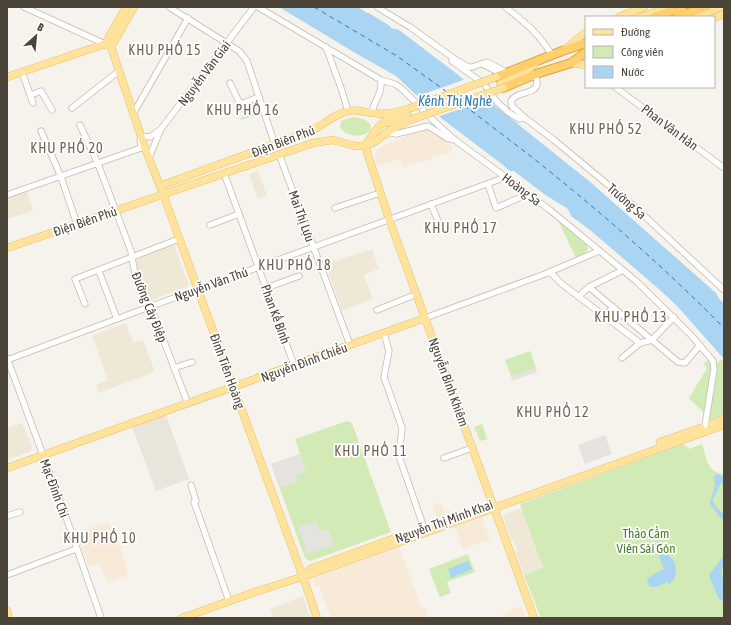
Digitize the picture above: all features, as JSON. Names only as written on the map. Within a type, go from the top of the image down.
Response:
[{"type":"highway","points":[[657,16],[682,7]]},
{"type":"highway","points":[[680,16],[706,7]]},
{"type":"highway","points":[[499,81],[508,73],[585,42]]},
{"type":"highway","points":[[499,81],[536,74],[570,63],[585,53]]},
{"type":"main road","points":[[108,46],[126,7]]},
{"type":"main road","points":[[7,77],[108,46],[134,7]]},
{"type":"main road","points":[[621,16],[643,7]]},
{"type":"main road","points":[[644,16],[669,7]]},
{"type":"main road","points":[[695,16],[721,7]]},
{"type":"main road","points":[[564,50],[585,33]]},
{"type":"main road","points":[[577,45],[585,40]]},
{"type":"main road","name":"Đinh Tiên Hoàng","points":[[108,46],[119,71],[149,158],[234,387],[302,576],[310,604],[317,618]]},
{"type":"main road","points":[[365,146],[378,126],[407,113],[525,73],[538,61]]},
{"type":"main road","points":[[570,63],[585,66]]},
{"type":"main road","points":[[365,146],[373,143],[398,125],[407,113],[499,81]]},
{"type":"main road","name":"Ðiện Biên Phủ","points":[[160,186],[276,145],[316,129],[338,114],[348,111],[360,110],[372,113],[407,113]]},
{"type":"main road","name":"Ðiện Biên Phủ","points":[[163,194],[324,140],[337,141],[355,146],[365,146]]},
{"type":"main road","name":"Nguyễn Bỉnh Khiêm","points":[[365,146],[389,219],[534,618]]},
{"type":"main road","points":[[175,180],[175,185],[178,189]]},
{"type":"main road","name":"Điện Biên Phủ","points":[[8,246],[163,194]]},
{"type":"main road","name":"Nguyễn Đình Chiểu","points":[[7,468],[426,318]]},
{"type":"main road","name":"Nguyễn Thị Minh Khai","points":[[589,471],[705,426],[721,423]]},
{"type":"main road","name":"Nguyễn Thị Minh Khai","points":[[182,618],[302,576],[310,569],[364,552],[721,423]]},
{"type":"main road","points":[[7,611],[9,618]]},
{"type":"street","points":[[24,7],[108,46]]},
{"type":"street","points":[[169,7],[227,42],[247,61],[276,145]]},
{"type":"street","name":"Nguyễn Văn Giai","points":[[149,158],[161,129],[254,7]]},
{"type":"street","name":"Hoàng Sa","points":[[258,7],[381,80],[395,84],[401,88],[455,140],[506,176],[550,210],[649,293],[674,317],[713,361],[714,367],[705,426]]},
{"type":"street","name":"Trường Sa","points":[[377,7],[410,27],[447,54],[454,64],[484,84],[492,96],[503,107],[519,119],[525,118]]},
{"type":"street","points":[[505,7],[528,24],[543,40],[552,55]]},
{"type":"street","points":[[133,114],[188,18]]},
{"type":"street","points":[[326,47],[348,111]]},
{"type":"street","points":[[447,54],[468,66],[488,62],[498,69],[508,73]]},
{"type":"street","points":[[483,64],[496,71],[499,81]]},
{"type":"street","points":[[72,108],[119,71]]},
{"type":"street","points":[[22,72],[34,103]]},
{"type":"street","points":[[512,108],[511,101],[514,96],[534,89],[537,84],[536,74]]},
{"type":"street","points":[[372,113],[374,103],[381,90],[381,80]]},
{"type":"street","points":[[230,83],[240,104],[259,97]]},
{"type":"street","name":"Phan Văn Hân","points":[[616,88],[724,168]]},
{"type":"street","points":[[31,94],[41,92],[52,110]]},
{"type":"street","name":"Trường Sa","points":[[503,107],[512,108],[554,140],[636,208],[724,290]]},
{"type":"street","name":"Đường Cây Điệp","points":[[80,125],[98,164],[116,210],[131,251],[131,262],[146,304],[152,310],[188,404]]},
{"type":"street","points":[[387,132],[396,134],[428,126],[447,138],[455,140]]},
{"type":"street","points":[[141,136],[150,137],[161,129]]},
{"type":"street","points":[[41,131],[61,177],[77,224]]},
{"type":"street","name":"Đinh Tiên Hoàng","points":[[98,164],[141,148],[141,136]]},
{"type":"street","name":"Mai Thị Lựu","points":[[279,154],[350,345]]},
{"type":"street","points":[[7,195],[98,164]]},
{"type":"street","name":"Phan Kế Bính","points":[[224,173],[294,365]]},
{"type":"street","name":"Nguyễn Văn Thủ","points":[[7,360],[149,306],[488,184],[506,176]]},
{"type":"street","points":[[488,184],[496,208],[528,194]]},
{"type":"street","points":[[335,208],[380,193]]},
{"type":"street","points":[[431,204],[438,221]]},
{"type":"street","points":[[210,225],[239,214]]},
{"type":"street","points":[[85,304],[75,279],[179,239]]},
{"type":"street","name":"Nguyễn Đình Chiểu","points":[[426,318],[550,272],[599,251]]},
{"type":"street","points":[[579,296],[589,288],[623,270]]},
{"type":"street","points":[[99,271],[117,319]]},
{"type":"street","points":[[550,272],[562,284],[640,343]]},
{"type":"street","points":[[266,288],[299,276]]},
{"type":"street","points":[[589,288],[678,362],[685,363],[700,345]]},
{"type":"street","points":[[378,310],[417,294]]},
{"type":"street","points":[[605,316],[613,307]]},
{"type":"street","points":[[622,358],[640,343],[652,340],[674,317]]},
{"type":"street","points":[[621,328],[628,320]]},
{"type":"street","points":[[384,333],[389,352],[384,377],[402,428],[399,456],[425,530]]},
{"type":"street","name":"Mạc Đĩnh Chi","points":[[7,360],[43,455],[101,618]]},
{"type":"street","points":[[174,368],[192,362]]},
{"type":"street","points":[[444,458],[472,448]]},
{"type":"street","points":[[191,485],[196,501],[194,502],[229,601]]},
{"type":"street","points":[[7,516],[20,512]]},
{"type":"street","points":[[7,574],[76,549]]},
{"type":"shaded area","points":[[427,127],[452,146],[451,152],[403,168],[400,159],[377,166],[375,158],[376,151],[383,146]]},
{"type":"shaded area","points":[[258,171],[267,196],[258,199],[249,174]]},
{"type":"shaded area","points":[[27,191],[33,211],[7,219],[7,198]]},
{"type":"shaded area","points":[[172,245],[175,247],[189,286],[147,302],[133,262],[134,258]]},
{"type":"shaded area","points":[[372,249],[379,269],[364,275],[373,299],[342,311],[326,264]]},
{"type":"shaded area","points":[[126,323],[133,343],[143,340],[155,372],[99,393],[96,385],[108,380],[92,336]]},
{"type":"shaded area","points":[[536,368],[537,372],[512,381],[511,376]]},
{"type":"shaded area","points":[[166,415],[189,479],[156,491],[132,427]]},
{"type":"shaded area","points":[[22,423],[32,447],[31,450],[7,460],[7,428]]},
{"type":"shaded area","points":[[605,435],[612,454],[585,464],[578,445]]},
{"type":"shaded area","points":[[300,454],[306,471],[295,475],[298,482],[280,488],[271,464]]},
{"type":"shaded area","points":[[440,502],[446,515],[437,518],[432,506]]},
{"type":"shaded area","points":[[522,508],[543,569],[524,575],[516,553],[517,551],[514,541],[511,540],[503,517],[505,514]]},
{"type":"shaded area","points":[[482,517],[490,539],[463,549],[455,527]]},
{"type":"shaded area","points":[[316,521],[320,532],[328,529],[334,545],[308,554],[298,527]]},
{"type":"shaded area","points":[[109,522],[116,540],[117,539],[119,543],[128,575],[107,583],[100,563],[89,567],[76,532]]},
{"type":"shaded area","points":[[399,547],[422,608],[425,607],[429,618],[331,618],[319,586],[315,587],[313,581],[316,577]]},
{"type":"shaded area","points":[[303,596],[310,618],[270,618],[273,617],[270,609]]},
{"type":"shaded area","points":[[522,606],[526,618],[503,618],[502,614]]},
{"type":"green space","points":[[255,101],[258,112],[257,115],[240,120],[246,113],[238,112],[237,108]]},
{"type":"green space","points":[[353,117],[366,120],[371,126],[369,132],[357,136],[342,130],[340,126],[341,121]]},
{"type":"green space","points":[[558,220],[587,245],[588,249],[584,256],[576,258]]},
{"type":"green space","points":[[530,351],[536,368],[511,376],[505,360]]},
{"type":"green space","points":[[721,359],[724,363],[724,415],[709,420],[717,363]]},
{"type":"green space","points":[[708,360],[713,366],[706,415],[689,398],[707,368],[703,364]]},
{"type":"green space","points":[[347,421],[352,423],[391,532],[310,561],[305,558],[271,464],[300,454],[295,439]]},
{"type":"green space","points":[[482,424],[487,439],[480,441],[474,427]]},
{"type":"green space","name":"Thảo Cầm Viên Sài Gòn","points":[[683,444],[690,449],[702,444],[706,460],[710,468],[718,473],[724,474],[724,618],[541,618],[524,575],[543,568],[520,504]]},
{"type":"green space","points":[[468,554],[475,572],[447,582],[451,593],[440,597],[429,569]]},
{"type":"water","name":"Kênh Thị Nghè","points":[[279,7],[358,7],[391,28],[399,30],[457,74],[589,181],[716,293],[720,300],[724,303],[724,359],[678,307],[590,230],[571,216],[568,209],[544,194],[514,171],[510,171],[441,118],[396,76]]},
{"type":"water","points":[[717,474],[724,477],[724,483],[721,483],[713,502],[724,514],[724,522],[710,503],[715,485],[714,477]]},
{"type":"water","points":[[657,552],[663,553],[672,559],[675,564],[676,574],[670,584],[667,582],[659,586],[652,587],[649,586],[647,579],[664,569]]},
{"type":"water","points":[[724,555],[724,565],[721,572],[724,583],[722,594],[724,597],[724,602],[718,598],[709,575]]},
{"type":"water","points":[[468,561],[472,569],[451,578],[448,569]]},
{"type":"pier","points":[[466,79],[489,99],[437,117],[415,97]]},
{"type":"ferry route","points":[[314,7],[397,56],[447,92]]},
{"type":"ferry route","points":[[453,96],[458,100]]},
{"type":"ferry route","points":[[464,105],[538,162],[610,222],[680,284],[724,328]]},
{"type":"district","name":"KHU PHỐ 15","points":[[165,50]]},
{"type":"district","name":"KHU PHỐ 16","points":[[243,110]]},
{"type":"district","name":"KHU PHỐ 52","points":[[606,129]]},
{"type":"district","name":"KHU PHỐ 20","points":[[67,148]]},
{"type":"district","name":"KHU PHỐ 17","points":[[461,228]]},
{"type":"district","name":"KHU PHỐ 18","points":[[295,265]]},
{"type":"district","name":"KHU PHỐ 13","points":[[631,317]]},
{"type":"district","name":"KHU PHỐ 12","points":[[553,412]]},
{"type":"district","name":"KHU PHỐ 11","points":[[371,451]]},
{"type":"district","name":"KHU PHỐ 10","points":[[100,538]]}]
